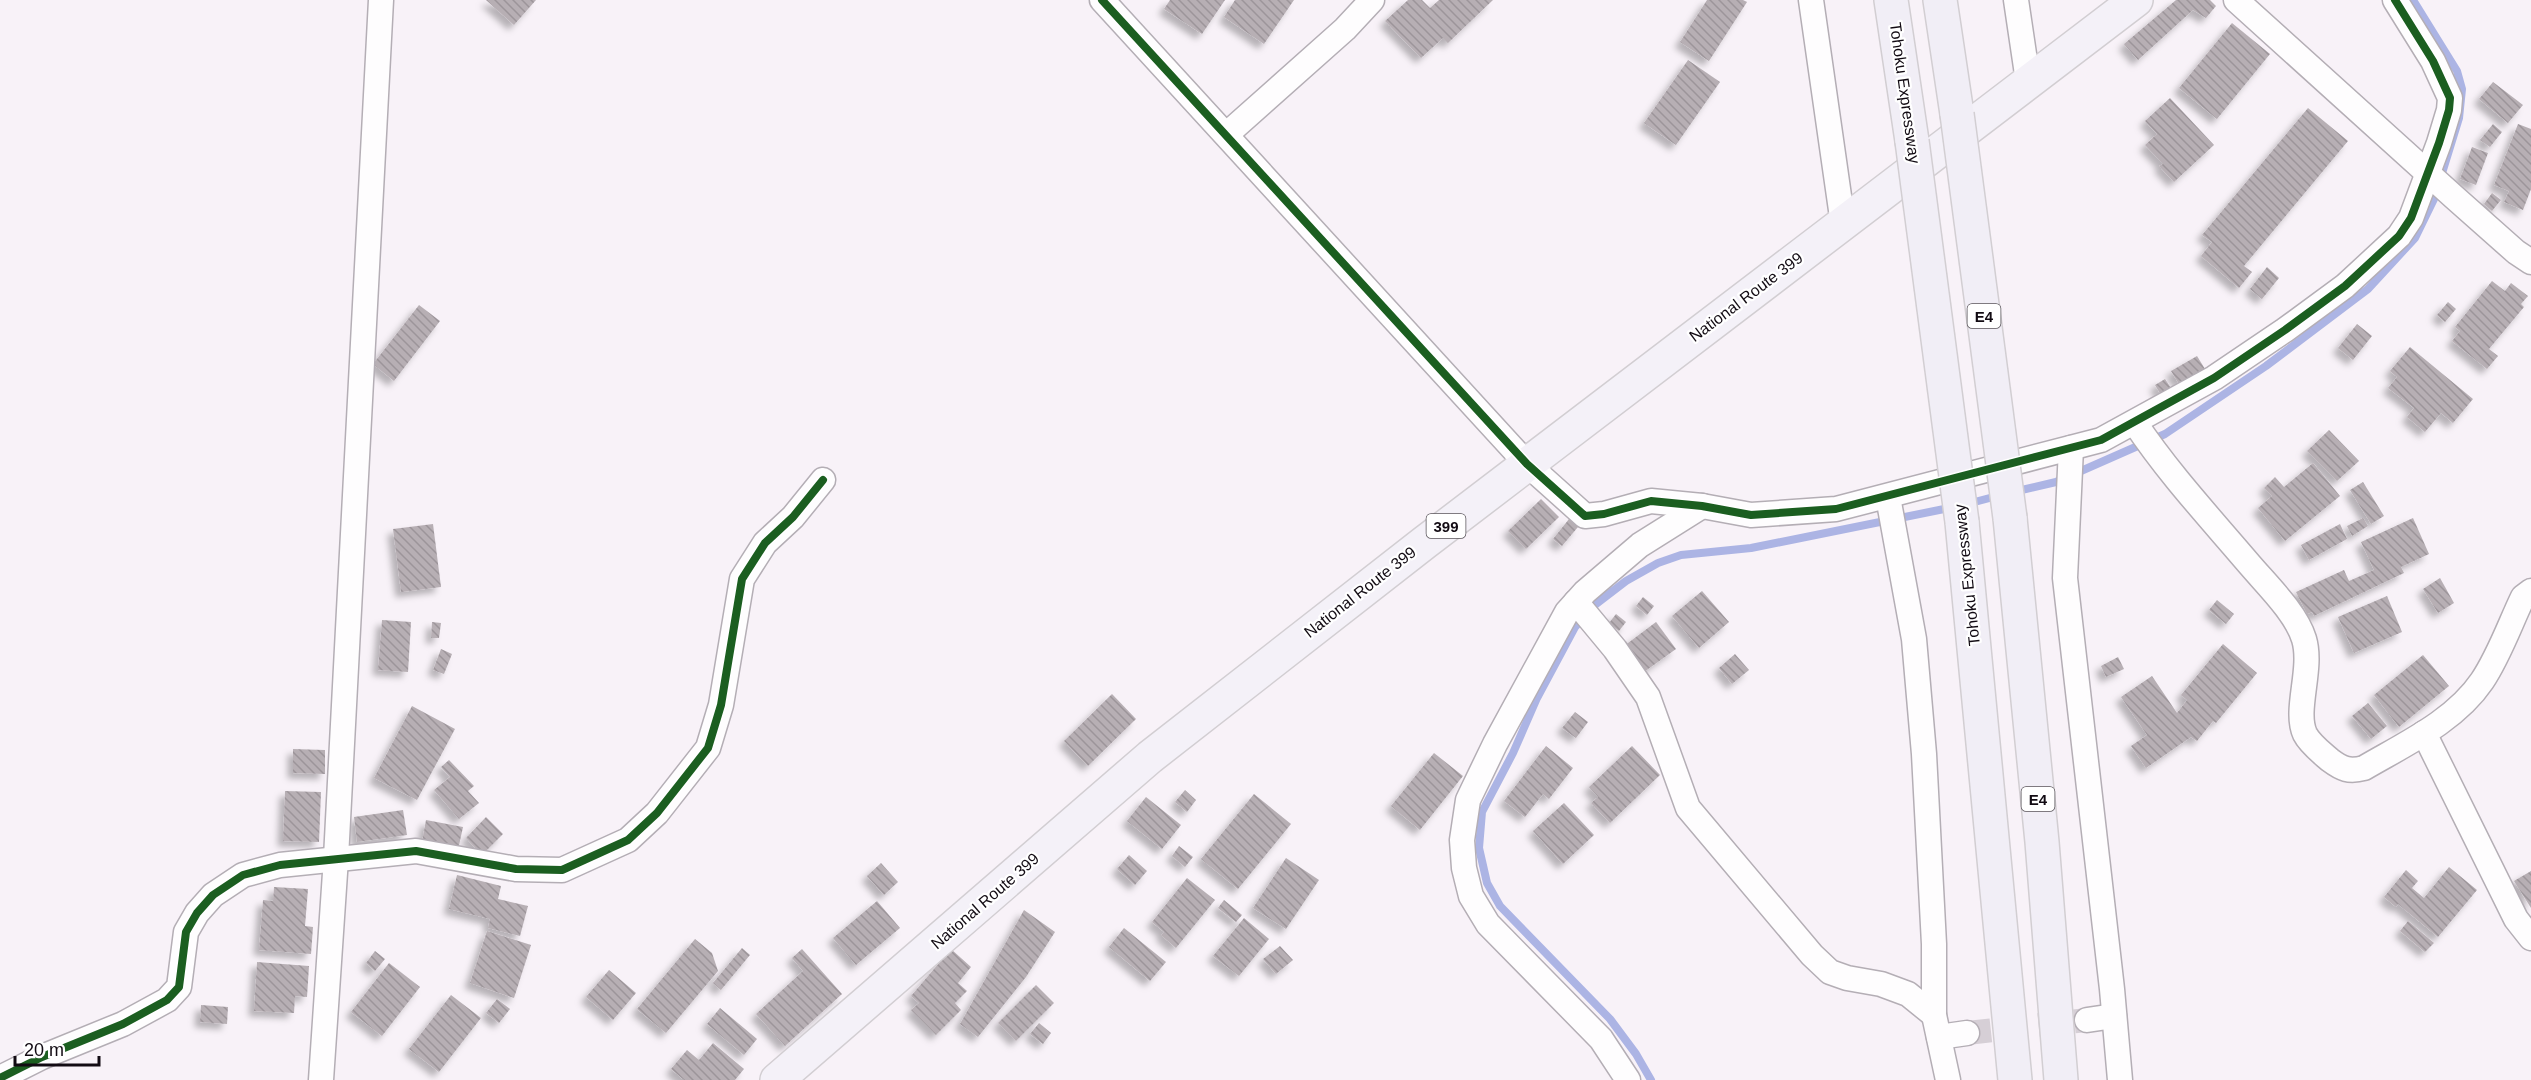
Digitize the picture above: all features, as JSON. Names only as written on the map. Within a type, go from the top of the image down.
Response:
[{"type":"highway","name":"Tohoku Expressway","points":[[1891,0],[1912,141],[1962,522],[2015,1080]]},
{"type":"highway","name":"E4","points":[[1940,0],[1958,114],[2010,518],[2041,831],[2061,1080]]},
{"type":"highway","name":"National Route 399","points":[[777,1080],[1150,757],[1527,464],[2136,0]]},
{"type":"street","points":[[321,1080],[336,858],[381,0]]},
{"type":"street","points":[[1102,0],[1527,464],[1585,516],[1604,514],[1651,501],[1702,506],[1751,515],[1836,509],[1891,512],[2070,454],[2101,440],[2143,435],[2214,378],[2285,330],[2344,286],[2399,236],[2411,218],[2430,176],[2449,111],[2450,98],[2433,61],[2395,0]]},
{"type":"street","points":[[1227,134],[1345,29],[1372,0]]},
{"type":"street","points":[[1811,0],[1843,224]]},
{"type":"street","points":[[2016,0],[2028,81]]},
{"type":"street","points":[[2236,0],[2430,176],[2516,252],[2531,262]]},
{"type":"street","points":[[2143,435],[2283,604],[2304,637],[2308,660],[2302,714],[2304,733],[2341,768],[2353,771],[2364,768],[2424,733],[2471,696],[2483,679],[2523,597],[2531,591]]},
{"type":"street","points":[[2070,454],[2065,578],[2120,1080]]},
{"type":"street","points":[[0,1078],[42,1057],[123,1024],[167,1000],[179,987],[186,932],[197,913],[213,895],[243,875],[280,865],[416,851],[516,869],[562,870],[628,840],[657,813],[708,748],[720,705],[742,579],[765,543],[793,517],[823,480]]},
{"type":"street","points":[[1628,1080],[1601,1039],[1488,924],[1471,896],[1464,868],[1462,840],[1468,800],[1567,612],[1586,611],[1640,545],[1702,506]]},
{"type":"street","points":[[1891,512],[1914,639],[1923,743],[1937,1026],[1948,1080]]},
{"type":"street","points":[[1586,611],[1648,697],[1688,808],[1812,955],[1830,972],[1847,978],[1881,984],[1908,994],[1937,1026],[1967,1033]]},
{"type":"street","points":[[2424,733],[2516,919],[2531,938]]},
{"type":"street","points":[[2087,1020],[2114,1016]]},
{"type":"building","points":[[486,0],[536,0],[514,25]]},
{"type":"building","points":[[1170,0],[1225,0],[1202,34],[1164,9]]},
{"type":"building","points":[[1235,0],[1294,0],[1264,44],[1224,17]]},
{"type":"building","points":[[1408,0],[1422,0],[1430,8],[1439,0],[1493,0],[1448,43],[1443,38],[1421,58],[1385,21]]},
{"type":"building","points":[[1707,0],[1747,2],[1709,61],[1680,42]]},
{"type":"building","points":[[2176,0],[2210,0],[2216,6],[2206,18],[2193,10],[2138,60],[2124,44]]},
{"type":"building","points":[[2232,23],[2270,54],[2217,119],[2179,88]]},
{"type":"building","points":[[1688,60],[1720,82],[1676,145],[1644,123]]},
{"type":"building","points":[[2493,82],[2523,105],[2508,123],[2479,99]]},
{"type":"building","points":[[2170,98],[2214,145],[2174,182],[2159,166],[2163,164],[2145,145],[2157,134],[2145,121]]},
{"type":"building","points":[[2308,108],[2348,141],[2244,266],[2252,272],[2239,288],[2201,256],[2212,242],[2202,235]]},
{"type":"building","points":[[2493,124],[2502,132],[2490,147],[2480,140]]},
{"type":"building","points":[[2518,124],[2531,129],[2531,189],[2523,210],[2504,202],[2509,191],[2494,185]]},
{"type":"building","points":[[2472,147],[2488,153],[2476,185],[2460,179]]},
{"type":"building","points":[[2492,193],[2501,200],[2492,211],[2484,204]]},
{"type":"building","points":[[2267,267],[2279,278],[2262,299],[2250,289]]},
{"type":"building","points":[[2492,281],[2505,291],[2511,283],[2528,296],[2521,304],[2524,307],[2489,349],[2498,356],[2487,369],[2452,341],[2460,331],[2455,327]]},
{"type":"building","points":[[2448,302],[2456,309],[2445,322],[2437,315]]},
{"type":"building","points":[[419,305],[440,321],[394,381],[373,364]]},
{"type":"building","points":[[2357,324],[2372,336],[2353,360],[2338,348]]},
{"type":"building","points":[[2410,347],[2473,399],[2453,423],[2441,413],[2425,432],[2407,417],[2414,408],[2388,388],[2397,377],[2390,371]]},
{"type":"building","points":[[2197,356],[2205,369],[2179,384],[2171,371]]},
{"type":"building","points":[[2165,379],[2171,388],[2161,395],[2155,385]]},
{"type":"building","points":[[2329,430],[2359,461],[2337,481],[2307,451]]},
{"type":"building","points":[[2313,463],[2340,496],[2285,541],[2258,508],[2272,496],[2264,488],[2275,477],[2284,487]]},
{"type":"building","points":[[2363,482],[2384,516],[2371,524],[2350,490]]},
{"type":"building","points":[[1541,499],[1559,517],[1526,549],[1508,531]]},
{"type":"building","points":[[2363,518],[2368,526],[2352,536],[2347,526]]},
{"type":"building","points":[[2413,518],[2429,554],[2401,567],[2404,573],[2314,616],[2312,612],[2307,614],[2296,592],[2344,570],[2349,581],[2374,570],[2361,542]]},
{"type":"building","points":[[1569,519],[1578,527],[1562,546],[1553,539]]},
{"type":"building","points":[[433,524],[441,587],[401,592],[393,529]]},
{"type":"building","points":[[2340,524],[2347,539],[2309,560],[2301,545]]},
{"type":"building","points":[[2440,578],[2454,603],[2438,613],[2423,589]]},
{"type":"building","points":[[1702,591],[1729,622],[1699,648],[1672,616]]},
{"type":"building","points":[[2387,596],[2402,632],[2354,653],[2338,617]]},
{"type":"building","points":[[1643,597],[1654,606],[1647,615],[1636,606]]},
{"type":"building","points":[[2217,600],[2234,614],[2226,624],[2209,610]]},
{"type":"building","points":[[1616,614],[1626,622],[1619,631],[1609,623]]},
{"type":"building","points":[[382,620],[411,622],[408,672],[378,670]]},
{"type":"building","points":[[432,622],[441,623],[439,638],[431,638]]},
{"type":"building","points":[[1656,622],[1676,649],[1644,672],[1624,646]]},
{"type":"building","points":[[2223,644],[2257,673],[2216,723],[2213,721],[2197,741],[2191,737],[2146,768],[2131,746],[2147,735],[2121,697],[2152,676],[2177,713],[2187,700],[2181,695]]},
{"type":"building","points":[[441,649],[452,654],[444,674],[433,670]]},
{"type":"building","points":[[1735,654],[1749,670],[1732,684],[1719,668]]},
{"type":"building","points":[[2423,655],[2449,686],[2399,727],[2374,695]]},
{"type":"building","points":[[2118,657],[2124,669],[2106,677],[2101,666]]},
{"type":"building","points":[[1112,694],[1136,719],[1088,766],[1064,741]]},
{"type":"building","points":[[2368,703],[2387,726],[2371,739],[2352,716]]},
{"type":"building","points":[[412,706],[455,729],[417,800],[374,778]]},
{"type":"building","points":[[1575,712],[1588,722],[1576,738],[1562,728]]},
{"type":"building","points":[[1546,746],[1573,768],[1549,799],[1543,794],[1525,817],[1504,801]]},
{"type":"building","points":[[1632,746],[1660,775],[1610,823],[1591,803],[1598,797],[1589,787]]},
{"type":"building","points":[[293,749],[325,750],[325,774],[293,773]]},
{"type":"building","points":[[1434,753],[1463,776],[1420,830],[1391,806]]},
{"type":"building","points":[[449,760],[474,786],[468,791],[479,803],[459,819],[434,790],[450,777],[441,767]]},
{"type":"building","points":[[1185,790],[1196,800],[1187,812],[1175,802]]},
{"type":"building","points":[[285,791],[321,792],[319,842],[283,841]]},
{"type":"building","points":[[1254,794],[1291,824],[1238,889],[1201,859]]},
{"type":"building","points":[[1146,797],[1181,825],[1162,849],[1127,821]]},
{"type":"building","points":[[1564,803],[1594,835],[1563,864],[1533,831]]},
{"type":"building","points":[[403,810],[407,835],[357,842],[354,817]]},
{"type":"building","points":[[486,817],[503,834],[482,855],[466,838]]},
{"type":"building","points":[[426,820],[463,827],[458,850],[422,842]]},
{"type":"building","points":[[1179,846],[1193,857],[1185,867],[1172,856]]},
{"type":"building","points":[[1129,855],[1147,871],[1135,885],[1117,869]]},
{"type":"building","points":[[1286,858],[1319,880],[1286,929],[1253,908]]},
{"type":"building","points":[[881,863],[898,882],[884,895],[867,876]]},
{"type":"building","points":[[2449,867],[2477,890],[2438,937],[2398,904],[2396,907],[2384,897],[2406,870],[2418,881],[2412,888],[2424,898]]},
{"type":"building","points":[[2531,871],[2531,908],[2514,881]]},
{"type":"building","points":[[457,875],[501,886],[498,899],[528,906],[520,936],[488,928],[490,919],[449,909]]},
{"type":"building","points":[[1187,878],[1215,900],[1176,948],[1161,935],[1164,932],[1152,922]]},
{"type":"building","points":[[274,887],[308,889],[305,926],[313,927],[311,954],[259,950],[263,900],[273,901]]},
{"type":"building","points":[[1224,900],[1242,915],[1236,922],[1218,908]]},
{"type":"building","points":[[877,901],[900,928],[856,965],[833,938]]},
{"type":"building","points":[[1024,910],[1055,932],[1026,977],[978,1037],[960,1024]]},
{"type":"building","points":[[1244,918],[1269,939],[1239,976],[1213,956]]},
{"type":"building","points":[[2408,921],[2434,943],[2425,952],[2400,931]]},
{"type":"building","points":[[1124,928],[1166,962],[1150,981],[1109,947]]},
{"type":"building","points":[[487,931],[531,945],[514,998],[470,983]]},
{"type":"building","points":[[695,939],[712,953],[718,971],[666,1033],[637,1009]]},
{"type":"building","points":[[1280,946],[1293,960],[1276,974],[1263,959]]},
{"type":"building","points":[[742,948],[750,955],[721,990],[713,983]]},
{"type":"building","points":[[802,949],[842,994],[785,1046],[756,1014],[803,971],[792,958]]},
{"type":"building","points":[[951,949],[971,967],[958,983],[967,991],[955,1003],[961,1010],[936,1035],[911,1010],[919,1003],[911,996]]},
{"type":"building","points":[[375,951],[385,959],[375,971],[366,963]]},
{"type":"building","points":[[257,962],[309,966],[307,997],[295,996],[294,1013],[254,1011]]},
{"type":"building","points":[[389,963],[420,987],[382,1036],[351,1012]]},
{"type":"building","points":[[609,970],[636,993],[613,1020],[586,997]]},
{"type":"building","points":[[1036,985],[1054,1003],[1016,1041],[998,1023]]},
{"type":"building","points":[[451,995],[481,1018],[439,1072],[409,1049]]},
{"type":"building","points":[[497,999],[510,1009],[499,1023],[486,1013]]},
{"type":"building","points":[[201,1005],[228,1007],[227,1024],[200,1022]]},
{"type":"building","points":[[720,1008],[757,1039],[744,1055],[707,1024]]},
{"type":"building","points":[[1039,1023],[1051,1033],[1043,1044],[1030,1034]]},
{"type":"building","points":[[713,1043],[744,1069],[735,1080],[684,1080],[671,1069],[687,1050],[699,1060]]},
{"type":"waterway","points":[[2013,492],[2056,482],[2165,434],[2266,366],[2368,289],[2415,238],[2434,199],[2459,118],[2462,89],[2457,71],[2413,0]]},
{"type":"waterway","points":[[1967,504],[2001,495]]},
{"type":"waterway","points":[[1651,1080],[1636,1054],[1610,1019],[1500,906],[1487,883],[1479,848],[1482,812],[1513,753],[1537,698],[1575,627],[1596,604],[1626,581],[1658,563],[1681,555],[1751,548],[1954,507]]},
{"type":"tunnel","points":[[1967,1033],[2087,1020]]},
{"type":"cycle path","points":[[1102,0],[1527,464],[1585,516],[1604,514],[1651,501],[1702,506],[1751,515],[1836,509],[2101,440],[2214,378],[2345,286],[2399,236],[2411,218],[2439,143],[2449,110],[2450,98],[2433,61],[2395,0]]},
{"type":"cycle path","points":[[0,1078],[42,1057],[123,1024],[167,1000],[179,987],[186,932],[197,913],[213,895],[243,875],[280,865],[416,851],[516,869],[562,870],[628,840],[657,813],[708,748],[721,705],[742,579],[765,543],[793,517],[823,480]]}]
